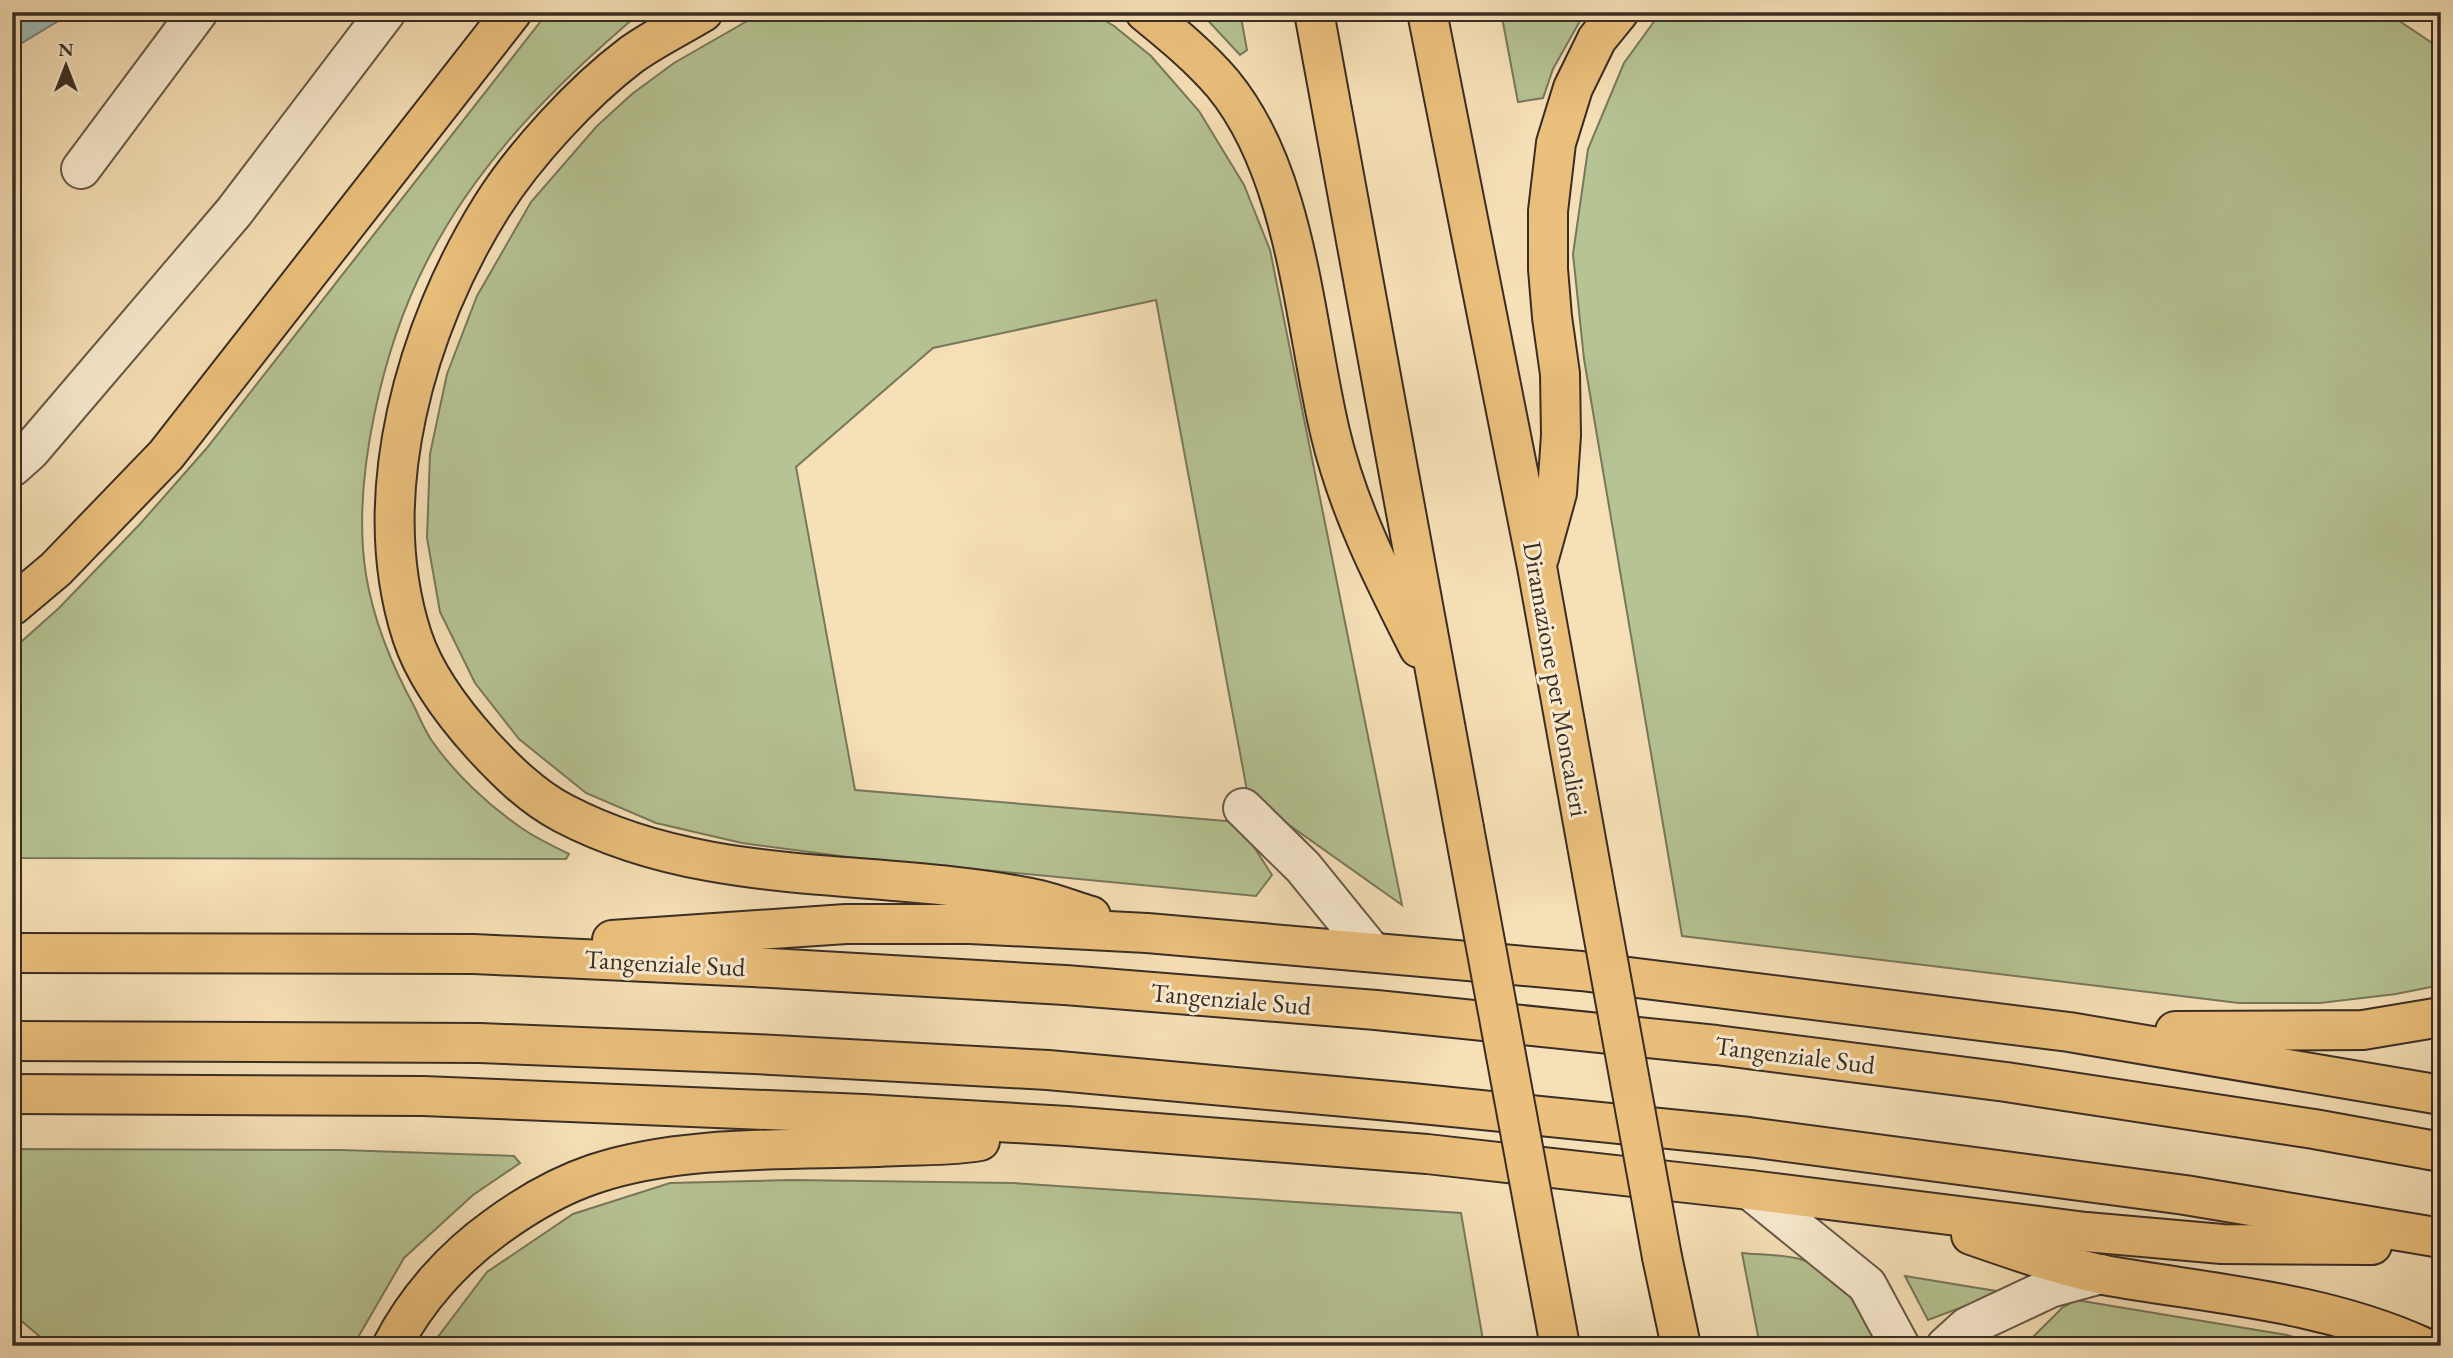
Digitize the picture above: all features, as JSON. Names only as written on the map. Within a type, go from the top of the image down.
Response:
[{"type":"highway","points":[[12,606],[56,569],[166,455],[512,12]]},
{"type":"highway","points":[[703,12],[632,55],[586,95],[532,153],[493,204],[458,266],[431,329],[414,387],[398,463],[396,527],[400,585],[418,650],[443,695],[467,729],[506,772],[558,811],[607,835],[738,868],[940,886],[1041,900],[1147,933]]},
{"type":"highway","points":[[1145,12],[1178,38],[1223,85],[1255,134],[1271,173],[1290,237],[1331,434],[1356,516],[1439,688]]},
{"type":"highway","points":[[1314,12],[1560,1346]]},
{"type":"highway","name":"Diramazione per Moncalieri","points":[[1427,12],[1536,567],[1662,1257],[1681,1346]]},
{"type":"highway","points":[[1536,567],[1557,493],[1561,435],[1560,374],[1548,269],[1548,211],[1556,143],[1573,88],[1597,38],[1619,12]]},
{"type":"highway","points":[[474,954],[667,935],[846,924],[970,924],[1147,933],[1581,971],[2069,1032],[2441,1095]]},
{"type":"highway","name":"Tangenziale Sud","points":[[12,953],[474,954],[767,967],[1065,985],[1417,1014],[1716,1045],[2006,1082],[2441,1152]]},
{"type":"highway","points":[[2069,1032],[2363,1030],[2441,1017]]},
{"type":"highway","points":[[12,1041],[480,1043],[1048,1070],[1749,1137],[2185,1195],[2441,1238]]},
{"type":"highway","points":[[12,1094],[424,1096],[864,1114],[1067,1126],[1427,1154],[2086,1232],[2222,1244],[2441,1245]]},
{"type":"highway","points":[[392,1346],[444,1272],[471,1245],[544,1195],[594,1174],[649,1161],[704,1153],[975,1142],[1067,1126]]},
{"type":"highway","points":[[1904,1210],[2003,1247],[2101,1274],[2268,1300],[2357,1320],[2421,1346]]},
{"type":"lane","points":[[81,169],[198,12]]},
{"type":"lane","points":[[12,467],[30,452],[234,212],[386,12]]},
{"type":"lane","points":[[1244,808],[1303,867],[1372,952]]},
{"type":"lane","points":[[1750,1191],[1867,1285],[1900,1346]]},
{"type":"lane","points":[[1946,1346],[1967,1327],[2050,1288],[2101,1274]]},
{"type":"green space","points":[[548,12],[641,12],[549,96],[494,158],[446,226],[426,263],[396,334],[374,415],[363,498],[363,538],[369,593],[379,627],[429,737],[451,765],[485,800],[528,833],[569,854],[566,859],[12,858],[12,650],[59,608],[140,524],[206,449]]},
{"type":"green space","points":[[763,12],[1090,12],[1114,26],[1151,56],[1199,111],[1244,185],[1270,250],[1402,905],[1248,796],[1156,300],[933,348],[796,467],[855,790],[1238,822],[1272,875],[1256,896],[848,857],[742,843],[656,823],[586,793],[519,739],[475,683],[440,612],[427,538],[430,454],[447,374],[477,296],[531,202],[597,126],[632,94],[674,63]]},
{"type":"green space","points":[[1200,12],[1240,12],[1247,50],[1240,55]]},
{"type":"green space","points":[[1501,12],[1585,12],[1553,69],[1543,98],[1518,102]]},
{"type":"green space","points":[[1661,12],[2386,12],[2441,49],[2441,985],[2396,994],[2320,1003],[2239,1003],[1682,936],[1584,359],[1573,254],[1588,149],[1624,63]]},
{"type":"green space","points":[[12,1149],[341,1150],[514,1156],[520,1163],[473,1195],[404,1258],[353,1346],[51,1346],[12,1313]]},
{"type":"green space","points":[[791,1180],[1013,1183],[1461,1213],[1484,1346],[431,1346],[487,1272],[573,1214],[670,1183]]},
{"type":"green space","points":[[1742,1253],[1788,1257],[1817,1266],[1841,1284],[1886,1346],[1760,1346]]},
{"type":"green space","points":[[1905,1276],[2002,1292],[1928,1320]]},
{"type":"green space","points":[[2076,1300],[2287,1335],[2322,1346],[2024,1346],[2062,1308]]},
{"type":"water","points":[[12,12],[73,12],[12,49]]}]
